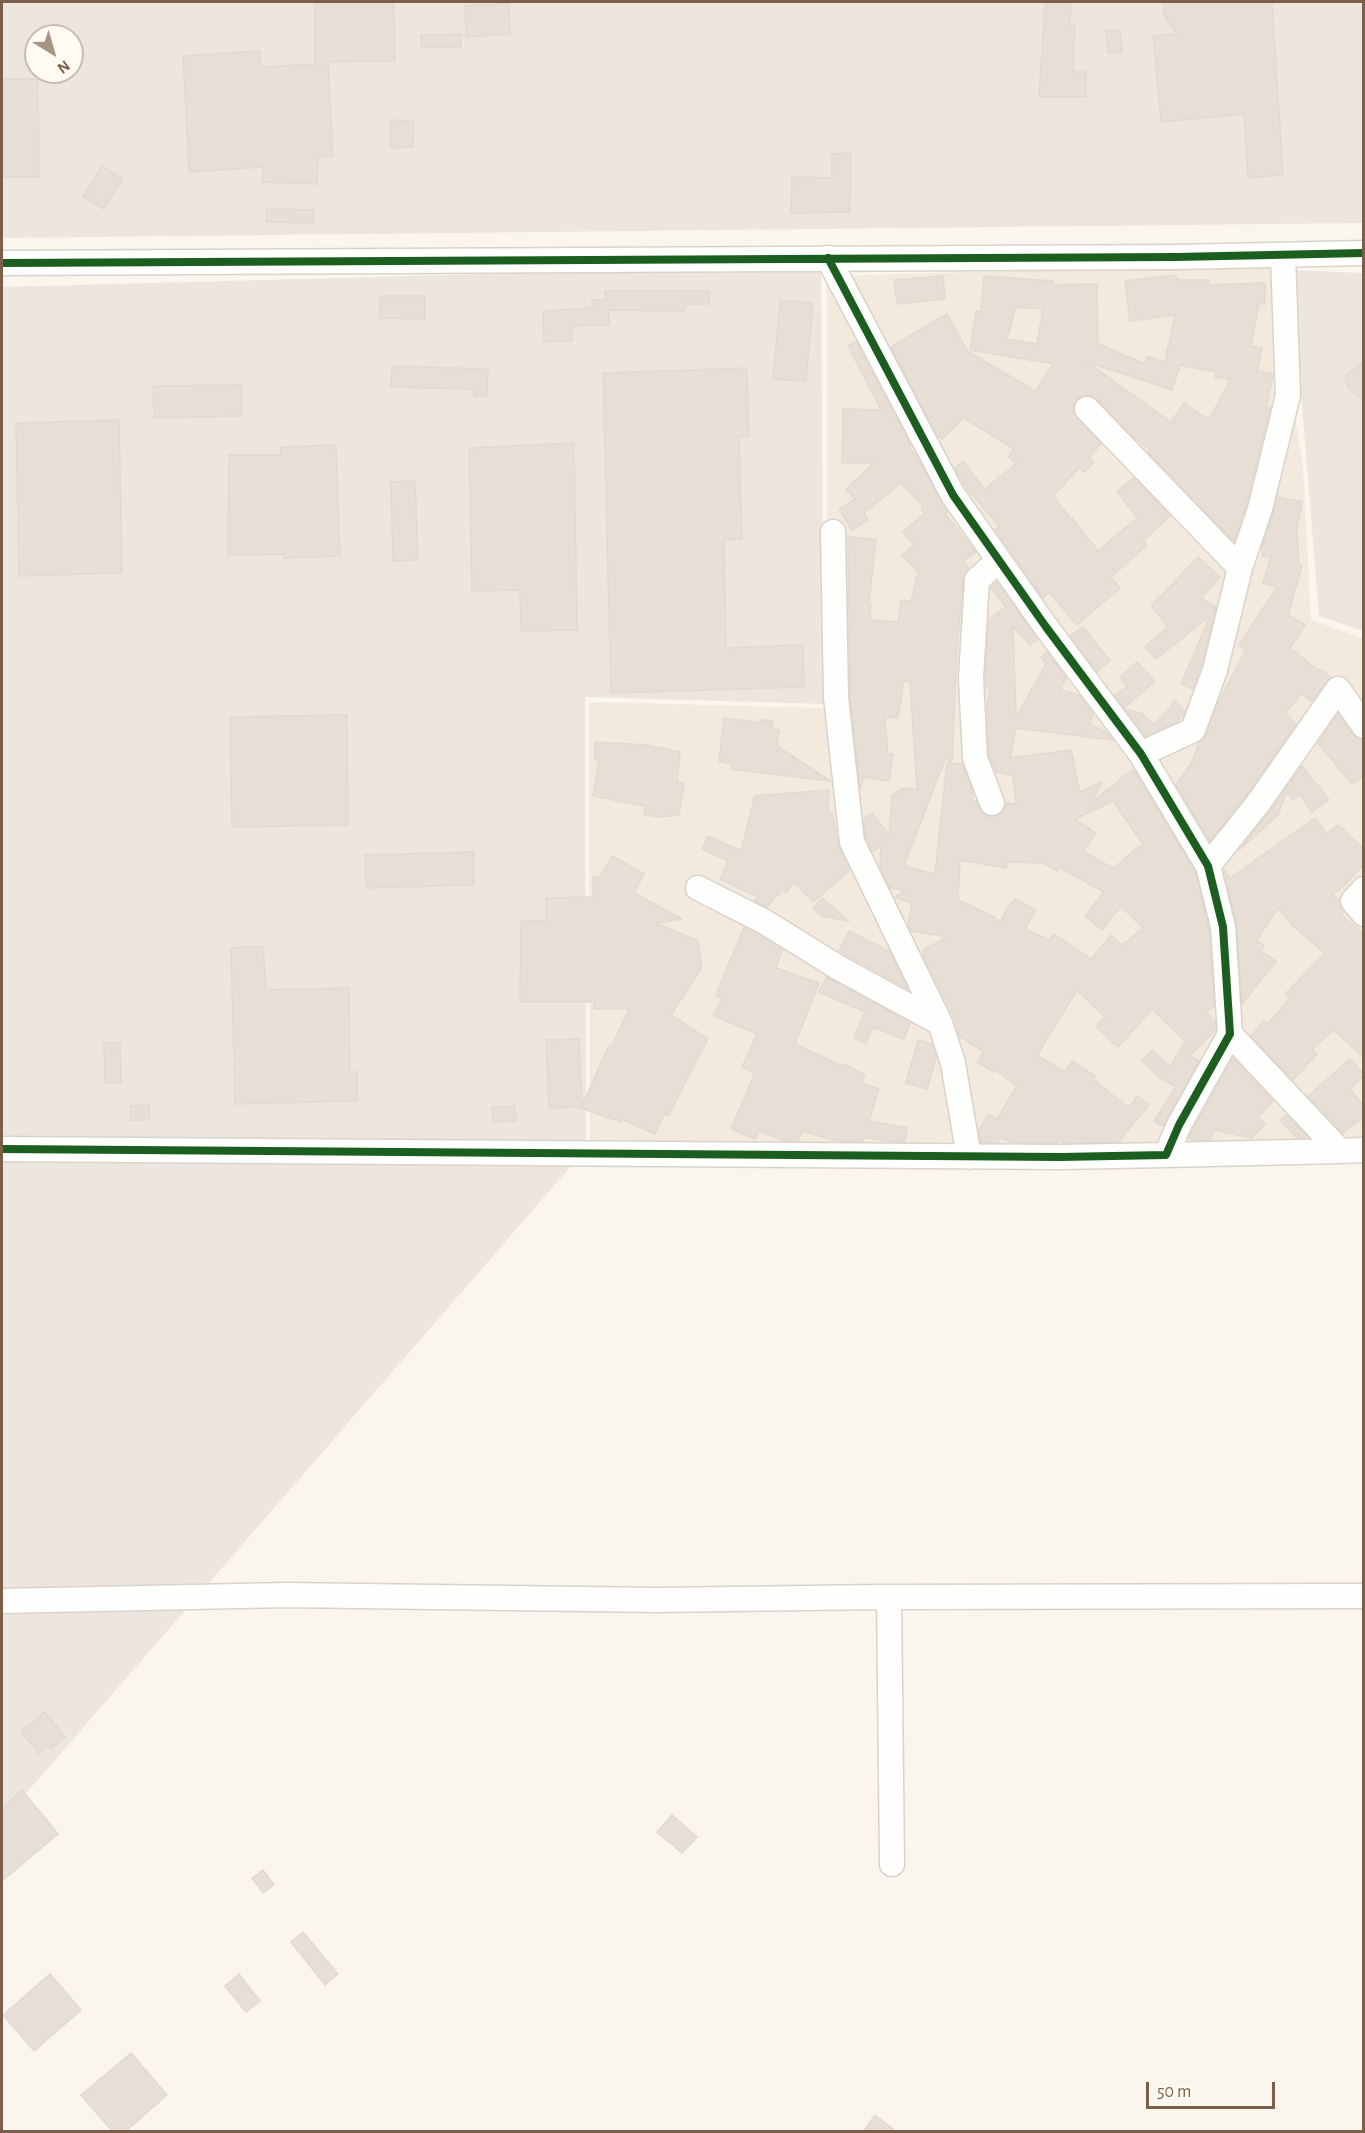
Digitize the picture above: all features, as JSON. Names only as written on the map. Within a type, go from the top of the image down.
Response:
[{"type":"street","points":[[2,263],[1364,253]]},
{"type":"street","points":[[1141,754],[1193,730],[1215,670],[1240,568],[1260,509],[1288,395],[1283,255]]},
{"type":"street","points":[[828,258],[953,495],[1141,754],[1208,866],[1223,927],[1230,1034],[1179,1125],[1166,1155]]},
{"type":"street","points":[[1087,409],[1240,568]]},
{"type":"street","points":[[833,532],[836,697],[852,842],[940,1023],[953,1063],[969,1157]]},
{"type":"street","points":[[992,803],[975,758],[971,678],[977,580],[999,560]]},
{"type":"street","points":[[1208,866],[1259,802],[1338,689],[1364,726]]},
{"type":"street","points":[[698,888],[765,922],[838,968],[940,1023]]},
{"type":"street","points":[[1364,889],[1353,901],[1364,914]]},
{"type":"street","points":[[1230,1034],[1352,1150]]},
{"type":"street","points":[[2,1149],[969,1157],[1352,1150]]},
{"type":"street","points":[[2,1601],[286,1595],[657,1600],[1364,1596]]},
{"type":"street","points":[[889,1597],[892,1864]]},
{"type":"shaded area","points":[[2,2],[1363,2],[1363,223],[2,238]]},
{"type":"shaded area","points":[[1272,264],[1303,467],[1311,620],[1363,638],[1363,1149],[1104,1155],[590,1141],[589,702],[827,708],[827,276]]},
{"type":"shaded area","points":[[821,265],[824,704],[585,697],[586,1149],[2,1821],[2,287]]},
{"type":"shaded area","points":[[1291,270],[1363,273],[1363,631],[1319,616]]},
{"type":"building","points":[[315,2],[394,2],[395,61],[328,62],[333,156],[318,157],[317,184],[263,182],[263,167],[189,172],[183,56],[260,51],[261,67],[315,64]]},
{"type":"building","points":[[1045,2],[1071,2],[1070,25],[1075,25],[1073,72],[1086,72],[1086,97],[1039,97]]},
{"type":"building","points":[[1165,2],[1272,2],[1283,175],[1248,178],[1244,114],[1161,122],[1153,36],[1177,34],[1163,14]]},
{"type":"building","points":[[509,3],[510,34],[466,37],[465,6]]},
{"type":"building","points":[[1120,30],[1122,52],[1108,53],[1106,31]]},
{"type":"building","points":[[461,34],[461,47],[421,47],[421,35]]},
{"type":"building","points":[[2,79],[24,79],[24,84],[38,84],[39,177],[2,177]]},
{"type":"building","points":[[390,120],[414,121],[413,147],[391,148]]},
{"type":"building","points":[[851,153],[850,212],[791,213],[792,177],[832,178],[832,154]]},
{"type":"building","points":[[102,166],[123,179],[104,209],[83,196]]},
{"type":"building","points":[[267,209],[314,210],[313,223],[266,222]]},
{"type":"building","points":[[1176,275],[1177,280],[1209,280],[1209,285],[1265,283],[1265,304],[1259,304],[1251,346],[1262,348],[1257,371],[1273,374],[1266,407],[1270,408],[1246,505],[1234,541],[1148,452],[1151,450],[1133,437],[1097,399],[1090,395],[1078,398],[1073,406],[1073,413],[1101,444],[1089,457],[1094,462],[1084,472],[1079,468],[1053,496],[1098,551],[1137,518],[1117,491],[1134,478],[1170,516],[1143,541],[1147,545],[1111,577],[1120,588],[1077,625],[1049,592],[1043,598],[995,529],[999,526],[970,494],[955,468],[963,462],[985,489],[1017,463],[1008,457],[1014,449],[964,418],[942,439],[937,435],[891,347],[947,314],[969,354],[969,352],[1035,391],[1054,364],[970,350],[976,311],[981,312],[984,276],[1053,281],[1053,285],[1097,284],[1098,344],[1145,364],[1147,356],[1165,362],[1175,315],[1130,321],[1125,281]],"holes":[[[1016,307],[1043,309],[1037,344],[1007,339]],[[1087,362],[1172,390],[1180,365],[1216,372],[1215,377],[1230,380],[1209,420],[1184,403],[1171,422]]]},
{"type":"building","points":[[943,276],[945,299],[897,304],[894,280]]},
{"type":"building","points":[[605,291],[709,291],[709,304],[685,304],[685,311],[609,310],[609,325],[572,326],[572,341],[544,342],[543,311],[592,308],[592,300],[605,300]]},
{"type":"building","points":[[380,296],[425,296],[425,319],[379,318]]},
{"type":"building","points":[[780,300],[813,303],[806,381],[773,379]]},
{"type":"building","points":[[856,342],[911,446],[909,448],[915,454],[948,512],[945,514],[976,552],[963,562],[969,568],[963,579],[957,648],[952,761],[945,759],[904,866],[935,874],[947,763],[962,764],[973,792],[972,801],[976,801],[983,814],[989,817],[996,816],[1003,812],[1006,803],[1016,804],[1013,776],[996,772],[989,755],[987,706],[990,688],[986,687],[985,678],[989,619],[1006,607],[991,588],[997,582],[1038,639],[1030,645],[1013,626],[1016,717],[1046,664],[1041,657],[1047,652],[1066,678],[1060,690],[1079,695],[1093,714],[1090,724],[1107,733],[1113,740],[1016,728],[1010,758],[1071,750],[1080,792],[1102,782],[1092,802],[1133,769],[1195,871],[1209,929],[1214,1006],[1206,1013],[1215,1021],[1215,1030],[1190,1056],[1199,1061],[1163,1126],[1154,1121],[1176,1087],[1159,1077],[1142,1061],[1152,1050],[1170,1067],[1185,1041],[1152,1009],[1118,1047],[1096,1027],[1105,1017],[1077,990],[1037,1055],[1065,1072],[1072,1061],[1095,1076],[1093,1079],[1129,1108],[1137,1096],[1149,1105],[1118,1142],[1063,1143],[1058,1139],[1056,1143],[1011,1142],[1000,1138],[998,1142],[981,1142],[979,1130],[988,1114],[997,1119],[1017,1086],[995,1070],[994,1072],[977,1062],[984,1052],[959,1036],[956,1021],[923,955],[923,950],[948,937],[911,931],[908,924],[912,903],[895,897],[905,890],[890,888],[880,866],[881,846],[873,852],[866,838],[864,819],[872,813],[889,835],[892,796],[903,788],[917,789],[910,681],[904,681],[898,718],[885,717],[888,754],[893,754],[889,781],[864,777],[860,789],[850,696],[848,537],[876,539],[869,602],[871,603],[870,620],[898,622],[901,600],[911,601],[918,572],[902,555],[914,545],[903,532],[925,513],[921,508],[923,506],[901,483],[864,513],[868,520],[852,530],[839,509],[855,499],[846,489],[874,463],[842,463],[843,409],[881,410],[848,346]],"holes":[[[1113,801],[1143,844],[1114,869],[1083,851],[1096,833],[1075,819]],[[960,860],[1006,868],[1007,862],[1044,863],[1057,871],[1059,867],[1104,892],[1085,916],[1102,930],[1121,906],[1143,928],[1122,945],[1111,935],[1091,959],[1054,934],[1049,940],[1025,929],[1036,910],[1015,899],[1001,921],[999,920],[995,925],[996,918],[958,900]]]},
{"type":"building","points":[[1364,361],[1364,401],[1348,388],[1345,378]]},
{"type":"building","points":[[392,366],[488,369],[487,396],[474,396],[474,389],[391,387]]},
{"type":"building","points":[[747,368],[749,436],[739,437],[742,539],[724,540],[726,648],[803,645],[804,687],[611,693],[603,373]]},
{"type":"building","points":[[242,385],[242,416],[154,418],[153,386]]},
{"type":"building","points":[[119,420],[122,573],[19,576],[16,423]]},
{"type":"building","points":[[574,443],[577,630],[521,631],[520,590],[472,591],[469,448]]},
{"type":"building","points":[[336,445],[340,556],[284,558],[284,554],[228,555],[229,455],[281,455],[280,447]]},
{"type":"building","points":[[415,481],[418,560],[393,561],[391,482]]},
{"type":"building","points":[[1278,497],[1302,502],[1297,528],[1299,565],[1302,566],[1288,615],[1305,625],[1290,648],[1319,671],[1320,669],[1331,677],[1312,701],[1301,694],[1285,714],[1296,724],[1248,793],[1210,841],[1176,785],[1192,762],[1199,743],[1206,735],[1218,703],[1246,650],[1239,645],[1277,587],[1263,583],[1271,556],[1263,557],[1262,547]]},
{"type":"building","points":[[1198,557],[1220,577],[1201,598],[1216,607],[1193,689],[1181,684],[1210,616],[1156,659],[1145,646],[1168,627],[1151,605]]},
{"type":"building","points":[[1083,627],[1110,661],[1097,672],[1070,636]]},
{"type":"building","points":[[1137,662],[1155,681],[1124,708],[1115,696],[1127,686],[1120,677]]},
{"type":"building","points":[[1174,700],[1185,711],[1184,714],[1175,723],[1146,736],[1125,709],[1143,714],[1153,725],[1171,707]]},
{"type":"building","points":[[1338,714],[1353,735],[1364,740],[1364,776],[1352,784],[1318,743]]},
{"type":"building","points":[[347,715],[348,825],[232,827],[230,717]]},
{"type":"building","points":[[724,718],[760,723],[760,720],[773,721],[772,730],[779,730],[777,746],[830,781],[731,769],[732,764],[719,761]]},
{"type":"building","points":[[595,742],[647,745],[680,752],[677,782],[684,783],[679,815],[658,817],[644,814],[645,806],[593,796],[599,759],[594,759]]},
{"type":"building","points":[[1302,766],[1329,800],[1312,812],[1300,794],[1293,800],[1286,793],[1278,815],[1239,850],[1271,810]]},
{"type":"building","points":[[829,790],[828,813],[832,812],[839,848],[850,870],[813,902],[794,882],[786,893],[782,890],[767,907],[754,901],[758,897],[720,879],[728,861],[702,849],[708,836],[741,851],[755,796]]},
{"type":"building","points":[[1315,818],[1326,834],[1338,825],[1364,849],[1364,864],[1345,885],[1332,895],[1339,899],[1343,911],[1341,915],[1364,934],[1364,1058],[1334,1030],[1312,1049],[1317,1054],[1293,1080],[1251,1036],[1264,1021],[1268,1024],[1290,998],[1285,994],[1325,953],[1294,927],[1278,908],[1256,941],[1264,945],[1261,951],[1276,961],[1242,1004],[1237,926],[1224,870],[1230,878]]},
{"type":"building","points":[[474,852],[474,885],[366,888],[365,855]]},
{"type":"building","points":[[612,856],[644,874],[634,893],[682,919],[656,923],[698,941],[702,967],[671,1015],[708,1039],[668,1116],[664,1114],[655,1134],[622,1119],[621,1122],[581,1108],[609,1045],[612,1046],[629,1009],[594,1009],[594,1002],[520,1002],[521,921],[546,921],[546,898],[593,897],[593,877],[600,877]]},
{"type":"building","points":[[822,898],[849,921],[822,916],[813,909]]},
{"type":"building","points":[[744,927],[782,950],[776,968],[819,983],[795,1044],[865,1075],[861,1083],[879,1089],[869,1121],[907,1128],[905,1142],[864,1137],[863,1141],[837,1141],[802,1131],[798,1141],[784,1141],[759,1131],[755,1139],[731,1129],[755,1073],[742,1067],[757,1034],[713,1015],[722,998],[716,995]]},
{"type":"building","points":[[849,931],[890,952],[908,989],[839,951]]},
{"type":"building","points":[[263,946],[266,990],[349,988],[350,1072],[357,1072],[357,1101],[235,1104],[231,948]]},
{"type":"building","points":[[827,977],[910,1023],[904,1039],[873,1027],[866,1043],[854,1038],[865,1012],[819,992]]},
{"type":"building","points":[[579,1039],[582,1107],[549,1108],[546,1040]]},
{"type":"building","points":[[918,1040],[932,1044],[936,1058],[927,1089],[906,1083]]},
{"type":"building","points":[[120,1042],[121,1083],[105,1083],[104,1043]]},
{"type":"building","points":[[1233,1058],[1273,1101],[1258,1117],[1265,1124],[1252,1138],[1215,1130],[1209,1140],[1192,1140],[1189,1138],[1192,1131]]},
{"type":"building","points":[[1350,1059],[1364,1075],[1350,1089],[1364,1106],[1364,1117],[1343,1133],[1308,1096]]},
{"type":"building","points":[[149,1104],[150,1119],[131,1121],[130,1106]]},
{"type":"building","points":[[515,1106],[516,1121],[493,1122],[492,1107]]},
{"type":"building","points":[[1286,1115],[1307,1136],[1306,1138],[1297,1138],[1280,1120]]},
{"type":"building","points":[[45,1712],[65,1737],[51,1749],[48,1746],[39,1754],[21,1731]]},
{"type":"building","points":[[22,1790],[58,1834],[2,1881],[2,1808]]},
{"type":"building","points":[[672,1815],[697,1837],[682,1853],[657,1832]]},
{"type":"building","points":[[263,1870],[274,1885],[263,1893],[252,1878]]},
{"type":"building","points":[[303,1932],[338,1974],[325,1985],[291,1942]]},
{"type":"building","points":[[50,1974],[81,2010],[34,2051],[3,2015]]},
{"type":"building","points":[[239,1974],[260,2001],[246,2012],[225,1986]]},
{"type":"building","points":[[131,2053],[167,2095],[125,2132],[113,2132],[81,2095]]},
{"type":"building","points":[[875,2115],[897,2132],[863,2132]]},
{"type":"cycle path","points":[[2,263],[1176,257],[1364,253]]},
{"type":"cycle path","points":[[2,1149],[1060,1157],[1166,1155],[1179,1125],[1230,1034],[1223,927],[1208,866],[1141,754],[1046,627],[953,495],[828,258]]}]
